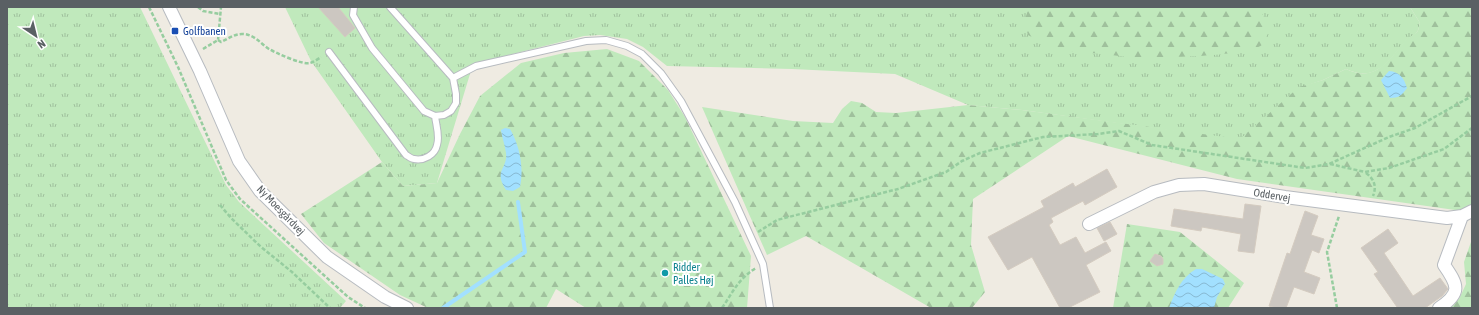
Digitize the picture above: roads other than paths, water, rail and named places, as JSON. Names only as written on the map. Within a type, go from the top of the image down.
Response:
[{"type":"street","name":"Ny Moesgårdvej","points":[[170,7],[239,161],[260,191],[327,256],[385,297],[407,308]]},
{"type":"street","name":"Oddervej","points":[[1090,224],[1154,192],[1179,185],[1204,184],[1285,197],[1447,218],[1467,213]]},
{"type":"street","name":"Oddervej","points":[[1438,308],[1450,300],[1455,290],[1455,281],[1444,265],[1467,213]]},
{"type":"lane","points":[[354,7],[353,15],[372,48],[424,111],[435,116],[444,115],[451,111],[456,103],[453,78],[390,7]]},
{"type":"lane","points":[[453,78],[476,66],[586,41],[606,40],[627,46],[642,54],[661,73],[681,101],[735,202],[763,264],[770,308]]},
{"type":"lane","points":[[328,52],[406,155],[414,159],[424,159],[432,154],[437,146],[438,136],[435,116]]},
{"type":"water","points":[[1389,71],[1399,74],[1407,88],[1398,97],[1390,98],[1381,80]]},
{"type":"water","points":[[505,128],[510,129],[519,150],[522,172],[520,187],[513,191],[506,190],[501,178],[506,158],[506,150],[501,130]]},
{"type":"water","points":[[1196,269],[1202,269],[1223,279],[1225,284],[1217,297],[1214,308],[1169,308],[1182,281]]},
{"type":"waterway","points":[[443,308],[525,252],[518,202]]},
{"type":"place","name":"Golfbanen","points":[[175,31]]},
{"type":"place","name":"Ridder Palles Høj","points":[[665,273]]}]
